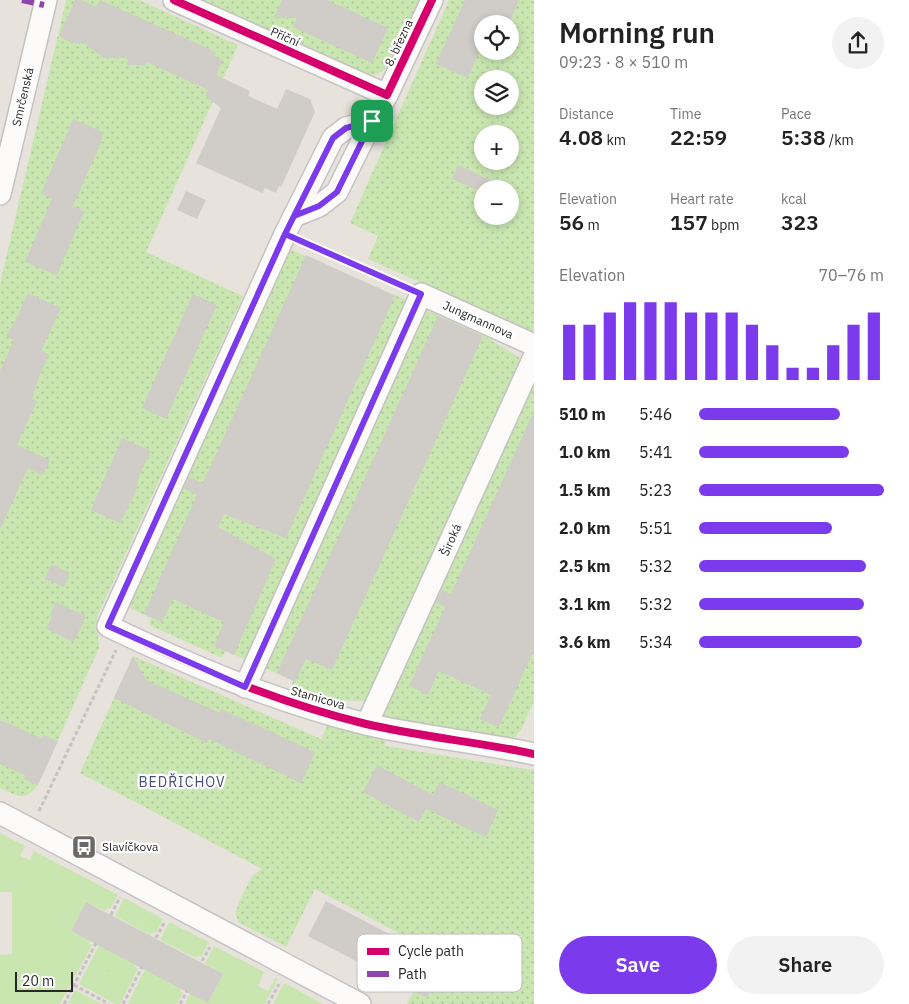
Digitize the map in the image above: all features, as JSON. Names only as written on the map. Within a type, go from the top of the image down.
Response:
[{"type":"street","name":"Smrčenská","points":[[0,194],[46,0]]},
{"type":"street","name":"Příční","points":[[174,0],[387,95]]},
{"type":"street","name":"8. března","points":[[289,225],[337,192],[387,95],[432,0]]},
{"type":"street","points":[[116,630],[289,225],[333,138],[346,128],[372,121]]},
{"type":"street","points":[[245,687],[421,294]]},
{"type":"street","name":"Jungmannova","points":[[421,294],[534,345]]},
{"type":"street","name":"Široká","points":[[367,724],[534,357]]},
{"type":"street","name":"Stamicova","points":[[116,630],[245,687],[304,707],[367,724],[532,748]]},
{"type":"street","points":[[0,813],[360,1004]]},
{"type":"path","points":[[289,225],[421,294]]},
{"type":"path","points":[[30,829],[116,630]]},
{"type":"path","points":[[111,914],[122,893]]},
{"type":"path","points":[[156,938],[167,917]]},
{"type":"path","points":[[202,961],[212,941]]},
{"type":"path","points":[[64,1004],[96,943]]},
{"type":"path","points":[[123,1004],[142,967]]},
{"type":"path","points":[[74,984],[109,1004]]},
{"type":"path","points":[[180,1004],[187,992]]},
{"type":"green space","points":[[66,0],[139,0],[238,45],[146,252],[243,296],[97,617],[99,648],[38,785],[29,794],[20,796],[0,788],[0,284]]},
{"type":"green space","points":[[200,0],[419,0],[389,65],[380,73],[370,75],[361,73]]},
{"type":"green space","points":[[449,0],[534,0],[534,333],[368,259],[378,236],[350,223]]},
{"type":"green space","points":[[287,248],[411,302],[249,661],[226,651],[222,658],[149,625],[151,618],[128,607]]},
{"type":"green space","points":[[421,308],[483,335],[520,358],[489,432],[367,701],[327,700],[292,685],[293,681],[261,666]]},
{"type":"green space","points":[[534,370],[534,701],[521,730],[514,739],[391,721],[385,716],[383,711]]},
{"type":"green space","points":[[133,656],[321,739],[328,724],[387,736],[385,746],[532,770],[534,768],[534,1004],[407,1004],[413,992],[522,992],[522,934],[401,934],[315,889],[286,947],[238,922],[236,913],[239,902],[252,876],[262,869],[80,773]]},
{"type":"green space","points":[[0,833],[25,846],[20,856],[30,860],[34,851],[118,895],[110,909],[108,908],[105,911],[86,902],[71,931],[90,940],[89,943],[92,945],[60,1004],[0,1004],[0,955],[12,954],[12,892],[0,892]]},
{"type":"green space","points":[[124,898],[163,919],[156,933],[152,932],[150,935],[115,916]]},
{"type":"green space","points":[[169,922],[209,942],[201,957],[198,956],[196,958],[160,940]]},
{"type":"green space","points":[[99,945],[135,964],[134,966],[138,969],[120,1004],[115,1004],[79,984]]},
{"type":"green space","points":[[214,946],[264,972],[258,986],[268,991],[275,978],[278,979],[265,1004],[185,1004],[190,993],[208,1003],[223,974],[205,964]]},
{"type":"green space","points":[[103,968],[123,978],[119,987],[99,977]]},
{"type":"green space","points":[[145,969],[181,988],[180,991],[183,993],[177,1004],[128,1004]]},
{"type":"green space","points":[[284,983],[323,1004],[273,1004]]},
{"type":"green space","points":[[75,990],[102,1004],[68,1004]]},
{"type":"building","points":[[75,0],[81,0],[96,7],[100,0],[216,52],[214,56],[223,60],[216,75],[250,91],[248,96],[277,109],[286,89],[310,99],[315,112],[281,187],[279,186],[276,193],[265,188],[262,193],[196,163],[221,108],[205,96],[208,90],[147,62],[145,65],[126,65],[129,58],[104,58],[81,41],[80,44],[69,42],[59,36]]},
{"type":"building","points":[[282,0],[327,0],[388,28],[372,63],[293,27],[297,18],[274,18]]},
{"type":"building","points":[[465,0],[519,0],[512,15],[474,15],[474,60],[476,60],[468,78],[436,64]]},
{"type":"building","points":[[73,119],[103,132],[101,142],[73,206],[84,211],[57,275],[25,262],[52,199],[41,194]]},
{"type":"building","points":[[458,165],[490,180],[474,180],[474,189],[452,179]]},
{"type":"building","points":[[186,191],[206,200],[197,219],[177,210]]},
{"type":"building","points":[[306,255],[395,296],[286,538],[224,514],[218,527],[276,559],[234,655],[214,646],[224,622],[173,599],[162,622],[144,614],[197,495],[184,488],[189,477],[203,483]]},
{"type":"building","points":[[28,293],[61,308],[41,351],[49,355],[39,376],[32,399],[37,401],[17,445],[50,460],[43,475],[28,468],[0,529],[0,371],[14,340],[6,336],[14,324]]},
{"type":"building","points":[[193,294],[217,305],[166,419],[142,408]]},
{"type":"building","points":[[438,316],[483,336],[332,670],[306,659],[295,682],[277,673]]},
{"type":"building","points":[[534,411],[534,650],[499,727],[480,719],[491,695],[439,671],[428,695],[409,686],[445,607],[436,602],[442,590],[451,594]]},
{"type":"building","points":[[122,438],[151,451],[138,478],[136,491],[120,523],[91,510]]},
{"type":"building","points":[[51,564],[70,573],[64,587],[45,579]]},
{"type":"building","points":[[56,602],[86,616],[74,642],[46,629]]},
{"type":"building","points":[[133,656],[146,680],[220,713],[221,709],[315,752],[301,783],[209,739],[207,743],[114,698]]},
{"type":"building","points":[[0,720],[41,738],[43,735],[58,741],[38,785],[24,779],[25,775],[0,764]]},
{"type":"building","points":[[377,765],[433,795],[440,782],[498,810],[486,837],[426,809],[419,822],[363,792]]},
{"type":"building","points":[[326,901],[389,934],[357,934],[357,962],[308,936]]},
{"type":"building","points":[[86,902],[223,974],[208,1003],[71,931]]},
{"type":"building","points":[[415,992],[430,992],[427,998]]},
{"type":"marked path","points":[[22,0],[44,5]]},
{"type":"cycle path","points":[[174,0],[387,95],[432,0]]},
{"type":"cycle path","points":[[372,121],[346,128],[333,138],[285,234],[108,626],[234,682],[332,715],[387,729],[534,754]]},
{"type":"place","name":"Slavíčkova","points":[[84,847]]},
{"type":"district","name":"BEDŘICHOV","points":[[182,782]]},
{"type":"route","points":[[372,121],[337,192],[319,206],[294,216],[285,234],[108,626],[245,687],[421,294],[285,234],[294,216],[333,138],[346,128],[372,121]]}]
